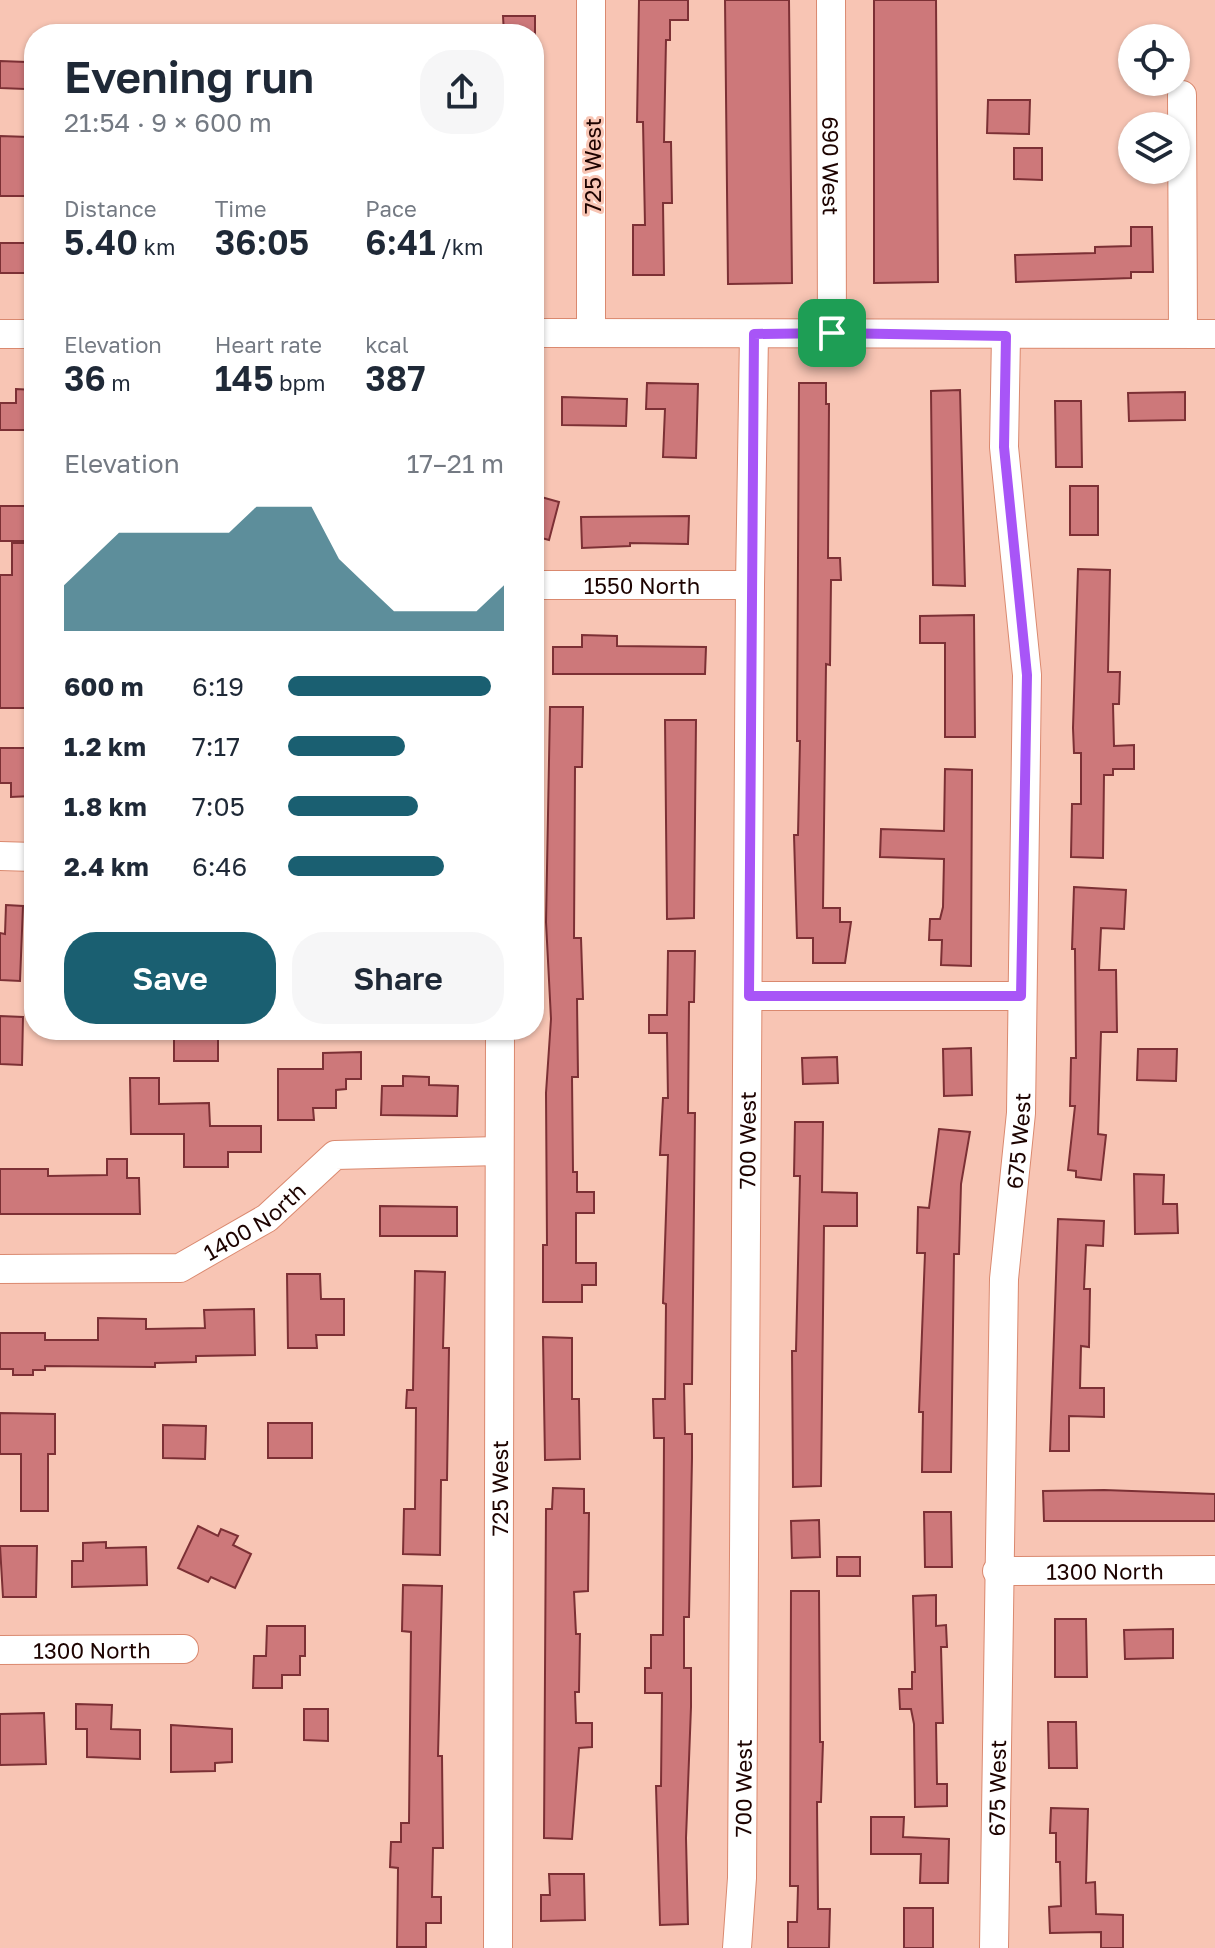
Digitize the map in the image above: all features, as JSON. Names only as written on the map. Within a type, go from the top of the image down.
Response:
[{"type":"street","name":"725 West","points":[[591,0],[591,333]]},
{"type":"street","name":"690 West","points":[[831,0],[832,333]]},
{"type":"street","points":[[1182,96],[1183,333]]},
{"type":"street","points":[[544,333],[1215,334]]},
{"type":"street","points":[[0,334],[24,334]]},
{"type":"street","name":"700 West","points":[[737,1948],[742,1878],[754,334]]},
{"type":"street","name":"675 West","points":[[994,1948],[997,1571],[1004,1279],[1021,1113],[1027,675],[1004,447],[1006,336]]},
{"type":"street","name":"1550 North","points":[[544,585],[750,585]]},
{"type":"street","points":[[0,856],[24,857]]},
{"type":"street","points":[[749,996],[1021,996]]},
{"type":"street","name":"725 West","points":[[498,1948],[500,1040]]},
{"type":"street","name":"1400 North","points":[[0,1269],[180,1268],[267,1218],[335,1155],[499,1151]]},
{"type":"street","name":"1300 North","points":[[997,1571],[1215,1570]]},
{"type":"street","name":"1300 North","points":[[0,1650],[184,1649]]},
{"type":"building","points":[[639,0],[688,0],[688,20],[670,20],[670,40],[666,40],[664,142],[671,142],[672,203],[663,203],[664,275],[633,275],[633,225],[645,225],[643,122],[637,122]]},
{"type":"building","points":[[725,0],[789,0],[792,283],[728,284]]},
{"type":"building","points":[[874,0],[936,0],[938,282],[874,283]]},
{"type":"building","points":[[503,16],[535,16],[535,24],[503,24]]},
{"type":"building","points":[[0,61],[24,62],[24,89],[0,88]]},
{"type":"building","points":[[988,100],[1030,100],[1029,134],[987,133]]},
{"type":"building","points":[[0,136],[24,137],[24,196],[0,196]]},
{"type":"building","points":[[1014,148],[1042,148],[1042,180],[1014,179]]},
{"type":"building","points":[[1131,227],[1152,227],[1153,272],[1131,272],[1131,278],[1016,282],[1015,255],[1095,253],[1095,247],[1131,246]]},
{"type":"building","points":[[0,243],[24,243],[24,273],[0,273]]},
{"type":"building","points":[[647,383],[698,384],[696,458],[663,457],[665,409],[646,409]]},
{"type":"building","points":[[799,383],[826,383],[826,404],[829,404],[828,558],[840,558],[841,580],[831,580],[830,665],[826,664],[823,908],[840,908],[840,922],[851,922],[845,963],[813,963],[813,938],[797,938],[794,835],[798,835],[800,741],[797,741]]},
{"type":"building","points":[[16,389],[24,389],[24,430],[0,430],[0,403],[16,403]]},
{"type":"building","points":[[960,390],[965,586],[933,585],[931,391]]},
{"type":"building","points":[[1185,392],[1185,420],[1129,421],[1128,393]]},
{"type":"building","points":[[562,397],[627,399],[626,426],[562,425]]},
{"type":"building","points":[[1055,401],[1081,401],[1082,467],[1056,467]]},
{"type":"building","points":[[1070,486],[1098,486],[1098,535],[1070,535]]},
{"type":"building","points":[[544,498],[559,502],[549,540],[544,539]]},
{"type":"building","points":[[0,506],[24,506],[24,541],[0,541]]},
{"type":"building","points":[[689,516],[688,544],[630,543],[630,546],[582,548],[581,517]]},
{"type":"building","points":[[12,543],[24,543],[24,708],[0,708],[0,575],[12,575]]},
{"type":"building","points":[[1078,569],[1110,570],[1108,672],[1120,672],[1119,704],[1113,704],[1114,746],[1134,745],[1134,769],[1113,769],[1113,775],[1104,775],[1103,858],[1071,857],[1072,804],[1081,804],[1081,753],[1074,753],[1073,728]]},
{"type":"building","points":[[974,615],[975,737],[945,737],[945,643],[920,643],[920,616]]},
{"type":"building","points":[[582,635],[617,636],[617,646],[706,647],[705,674],[553,674],[553,647],[582,647]]},
{"type":"building","points":[[550,707],[583,707],[582,767],[575,767],[574,938],[581,938],[583,999],[577,999],[578,1077],[572,1077],[573,1172],[577,1172],[577,1192],[594,1192],[594,1213],[576,1213],[576,1263],[596,1263],[596,1285],[582,1285],[582,1302],[543,1302],[543,1245],[547,1245],[546,1093],[551,1019],[546,922]]},
{"type":"building","points":[[665,720],[696,720],[694,918],[667,919]]},
{"type":"building","points":[[0,748],[24,748],[24,796],[11,797],[11,783],[0,783]]},
{"type":"building","points":[[945,769],[972,770],[971,966],[941,965],[942,940],[929,940],[930,919],[940,919],[943,907],[944,859],[880,857],[881,829],[944,831]]},
{"type":"building","points":[[1074,887],[1126,890],[1124,929],[1101,928],[1099,970],[1116,970],[1117,1032],[1101,1032],[1098,1134],[1106,1135],[1101,1180],[1076,1177],[1076,1171],[1068,1170],[1075,1106],[1070,1106],[1071,1058],[1076,1058],[1075,949],[1072,949]]},
{"type":"building","points":[[6,905],[23,906],[20,981],[0,980],[0,933],[5,934]]},
{"type":"building","points":[[668,951],[695,951],[694,1002],[689,1002],[688,1113],[695,1113],[692,1384],[684,1384],[685,1434],[692,1434],[689,1617],[684,1617],[684,1668],[691,1668],[691,1707],[686,1838],[688,1924],[660,1925],[656,1786],[661,1786],[662,1693],[645,1693],[645,1668],[651,1668],[651,1635],[663,1635],[664,1438],[654,1438],[653,1399],[665,1399],[666,1304],[663,1303],[668,1155],[660,1155],[663,1098],[668,1098],[667,1033],[649,1033],[649,1015],[667,1015]]},
{"type":"building","points":[[0,1016],[23,1017],[22,1065],[0,1064]]},
{"type":"building","points":[[174,1040],[218,1040],[218,1061],[174,1061]]},
{"type":"building","points":[[971,1048],[972,1095],[944,1096],[943,1049]]},
{"type":"building","points":[[1138,1049],[1177,1049],[1176,1081],[1137,1080]]},
{"type":"building","points":[[361,1052],[361,1079],[346,1079],[346,1089],[336,1090],[336,1108],[313,1108],[314,1120],[278,1120],[278,1069],[323,1069],[323,1053]]},
{"type":"building","points":[[837,1057],[838,1083],[803,1084],[802,1058]]},
{"type":"building","points":[[403,1076],[429,1077],[429,1085],[458,1086],[457,1116],[381,1115],[382,1086],[403,1086]]},
{"type":"building","points":[[130,1078],[159,1078],[159,1104],[209,1103],[210,1126],[261,1126],[261,1152],[228,1152],[228,1167],[184,1167],[184,1134],[131,1134]]},
{"type":"building","points":[[795,1122],[823,1122],[822,1192],[857,1193],[857,1226],[824,1226],[821,1486],[793,1487],[792,1351],[796,1351],[800,1176],[794,1176]]},
{"type":"building","points":[[939,1129],[970,1132],[961,1184],[959,1254],[954,1254],[951,1472],[922,1472],[923,1412],[919,1412],[925,1253],[917,1253],[918,1207],[929,1208]]},
{"type":"building","points":[[107,1159],[127,1159],[127,1178],[139,1178],[140,1214],[0,1214],[0,1169],[48,1169],[48,1176],[107,1175]]},
{"type":"building","points":[[1134,1174],[1164,1175],[1163,1204],[1177,1204],[1178,1233],[1135,1234]]},
{"type":"building","points":[[380,1206],[457,1207],[457,1236],[380,1236]]},
{"type":"building","points":[[1058,1219],[1104,1221],[1103,1246],[1086,1245],[1084,1289],[1090,1289],[1089,1347],[1081,1346],[1080,1388],[1104,1388],[1104,1417],[1069,1416],[1069,1451],[1050,1451]]},
{"type":"building","points":[[415,1271],[445,1272],[443,1348],[449,1348],[447,1480],[441,1480],[440,1555],[403,1554],[404,1509],[415,1509],[416,1408],[406,1408],[407,1390],[413,1390]]},
{"type":"building","points":[[287,1274],[320,1274],[321,1299],[344,1299],[344,1335],[316,1335],[317,1348],[288,1348]]},
{"type":"building","points":[[254,1309],[255,1355],[196,1356],[196,1362],[155,1363],[155,1367],[45,1366],[45,1370],[33,1370],[33,1375],[13,1375],[13,1369],[0,1369],[0,1333],[45,1333],[45,1340],[98,1340],[98,1318],[146,1319],[146,1329],[205,1328],[204,1310]]},
{"type":"building","points":[[543,1337],[572,1338],[572,1399],[579,1399],[580,1459],[545,1460]]},
{"type":"building","points":[[0,1413],[55,1414],[55,1454],[48,1454],[48,1511],[21,1511],[21,1454],[0,1454]]},
{"type":"building","points":[[268,1423],[312,1423],[312,1458],[268,1458]]},
{"type":"building","points":[[163,1425],[206,1426],[205,1459],[163,1458]]},
{"type":"building","points":[[553,1488],[584,1489],[584,1513],[589,1513],[588,1591],[574,1592],[576,1634],[580,1634],[579,1692],[575,1692],[576,1723],[592,1723],[592,1747],[579,1748],[572,1839],[544,1838],[546,1509],[552,1509]]},
{"type":"building","points":[[1043,1491],[1215,1494],[1215,1521],[1044,1521]]},
{"type":"building","points":[[924,1512],[951,1512],[952,1567],[925,1567]]},
{"type":"building","points":[[819,1520],[820,1557],[792,1558],[791,1521]]},
{"type":"building","points":[[198,1526],[218,1536],[221,1529],[238,1536],[233,1545],[251,1554],[235,1588],[211,1577],[208,1582],[178,1568]]},
{"type":"building","points":[[106,1542],[106,1548],[146,1547],[147,1585],[72,1587],[72,1561],[83,1561],[83,1543]]},
{"type":"building","points":[[0,1546],[37,1546],[36,1597],[3,1597]]},
{"type":"building","points":[[837,1557],[860,1557],[860,1576],[837,1576]]},
{"type":"building","points":[[403,1585],[442,1586],[438,1756],[442,1756],[443,1848],[433,1848],[432,1897],[441,1897],[441,1923],[426,1923],[426,1947],[397,1947],[398,1868],[390,1867],[391,1842],[401,1842],[401,1823],[409,1823],[411,1632],[402,1631]]},
{"type":"building","points":[[791,1591],[819,1591],[820,1742],[823,1742],[821,1802],[817,1802],[818,1909],[830,1909],[829,1948],[788,1948],[788,1922],[797,1922],[798,1886],[790,1886]]},
{"type":"building","points":[[936,1595],[936,1626],[946,1625],[947,1647],[941,1647],[943,1723],[936,1723],[937,1784],[947,1784],[947,1806],[915,1807],[914,1724],[911,1709],[900,1709],[899,1689],[912,1689],[912,1672],[915,1672],[913,1596]]},
{"type":"building","points":[[1055,1619],[1086,1619],[1087,1677],[1055,1677]]},
{"type":"building","points":[[267,1626],[305,1626],[305,1656],[300,1656],[300,1675],[282,1675],[282,1688],[253,1688],[254,1656],[266,1656]]},
{"type":"building","points":[[1173,1629],[1173,1658],[1125,1659],[1124,1630]]},
{"type":"building","points":[[76,1704],[112,1705],[111,1729],[140,1730],[140,1759],[87,1757],[87,1729],[76,1729]]},
{"type":"building","points":[[304,1709],[328,1709],[328,1741],[304,1740]]},
{"type":"building","points":[[44,1713],[46,1764],[0,1765],[0,1714]]},
{"type":"building","points":[[1048,1722],[1076,1722],[1077,1768],[1049,1768]]},
{"type":"building","points":[[171,1725],[232,1729],[232,1762],[215,1763],[215,1771],[171,1772]]},
{"type":"building","points":[[1051,1808],[1088,1809],[1086,1883],[1095,1882],[1096,1914],[1123,1915],[1123,1948],[1101,1948],[1101,1932],[1050,1933],[1049,1907],[1061,1906],[1056,1833],[1050,1833]]},
{"type":"building","points":[[871,1817],[904,1817],[903,1837],[949,1839],[948,1883],[920,1883],[921,1854],[871,1854]]},
{"type":"building","points":[[549,1874],[584,1874],[585,1920],[541,1921],[541,1895],[550,1895]]},
{"type":"building","points":[[904,1908],[933,1908],[933,1948],[904,1948]]},
{"type":"route","points":[[832,333],[1006,336],[1004,447],[1017,550],[1027,675],[1021,996],[749,996],[754,334],[832,333]]}]
